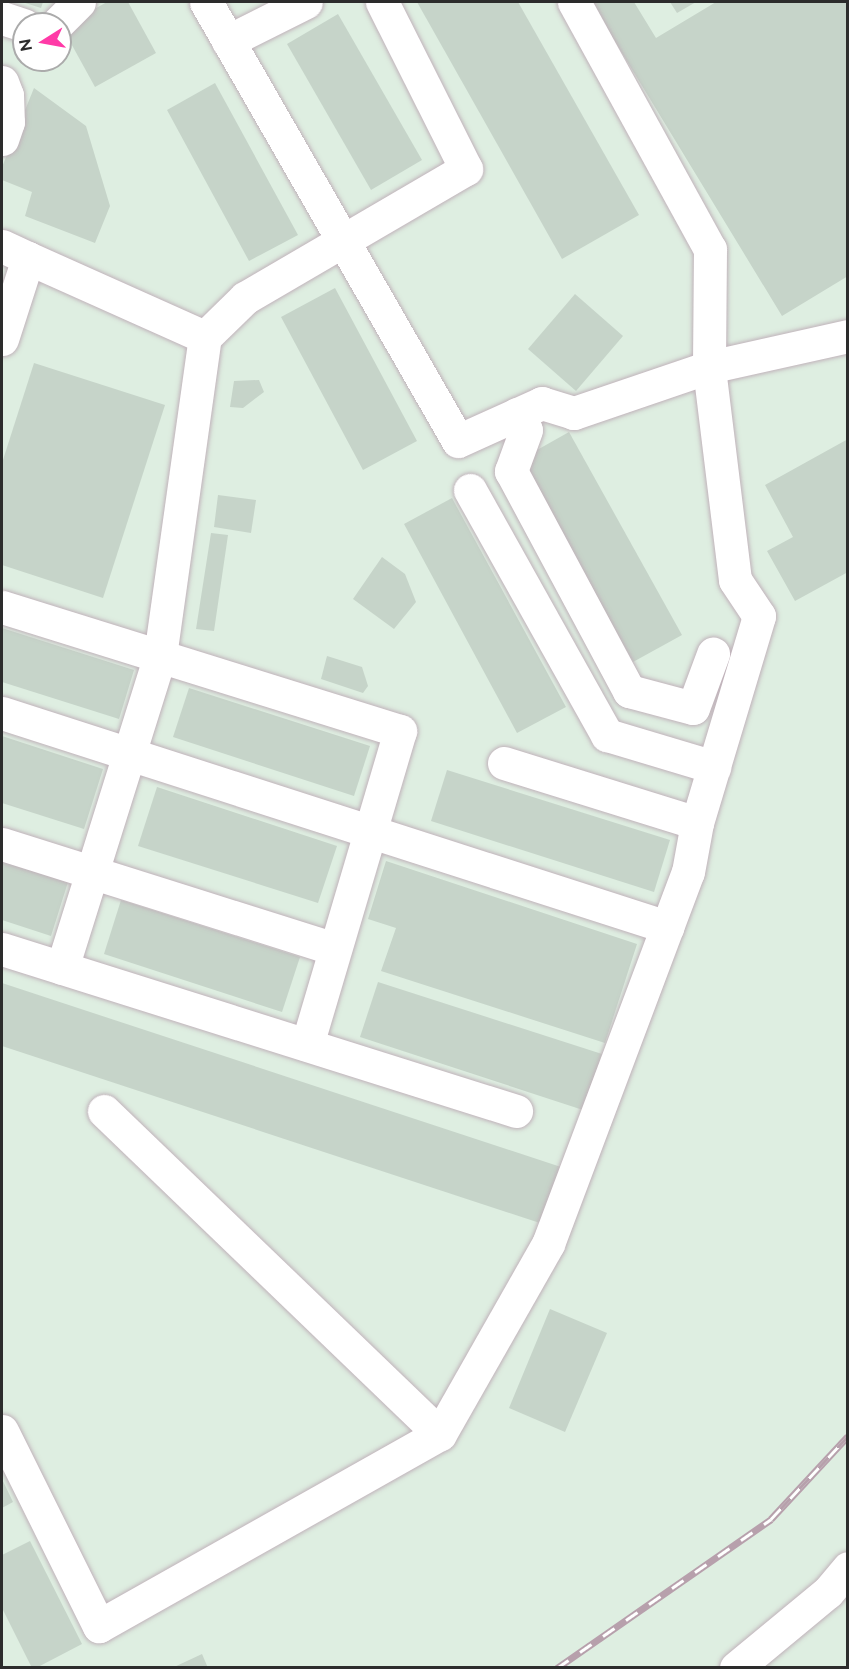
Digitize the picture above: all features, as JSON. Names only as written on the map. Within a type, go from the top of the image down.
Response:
[{"type":"street","points":[[206,2],[458,441],[542,403],[574,413],[709,367],[848,336]]},
{"type":"street","points":[[228,41],[306,2]]},
{"type":"street","points":[[62,968],[160,656],[205,337],[245,298],[466,169],[382,2]]},
{"type":"street","points":[[2,1431],[99,1626],[440,1434],[548,1244],[688,872],[697,823],[759,616],[735,580],[709,367],[710,249],[574,2]]},
{"type":"street","points":[[2,82],[7,95],[8,122],[2,139]]},
{"type":"street","points":[[2,339],[15,252],[205,337]]},
{"type":"street","points":[[517,414],[526,430],[512,471],[628,691],[693,708],[713,654]]},
{"type":"street","points":[[470,490],[607,735],[714,767]]},
{"type":"street","points":[[2,607],[400,731],[307,1044]]},
{"type":"street","points":[[2,713],[667,927]]},
{"type":"street","points":[[504,763],[697,823]]},
{"type":"street","points":[[2,844],[335,949]]},
{"type":"street","points":[[2,949],[516,1111]]},
{"type":"street","points":[[104,1111],[440,1434]]},
{"type":"street","points":[[736,1668],[828,1592],[848,1568]]},
{"type":"building","points":[[22,2],[43,2],[41,8]]},
{"type":"building","points":[[107,2],[128,2],[156,53],[95,87],[72,45],[72,21]]},
{"type":"building","points":[[417,2],[518,2],[639,215],[562,259]]},
{"type":"building","points":[[591,2],[634,2],[656,38],[716,2],[848,2],[848,276],[782,316]]},
{"type":"building","points":[[670,2],[696,2],[677,13]]},
{"type":"building","points":[[338,14],[422,160],[371,190],[287,44]]},
{"type":"building","points":[[215,83],[298,235],[249,261],[167,110]]},
{"type":"building","points":[[34,88],[86,126],[110,206],[95,243],[25,216],[32,192],[2,180],[2,167]]},
{"type":"building","points":[[335,288],[417,441],[363,470],[281,317]]},
{"type":"building","points":[[575,294],[623,336],[576,391],[528,349]]},
{"type":"building","points":[[34,363],[165,405],[103,598],[2,565],[2,463]]},
{"type":"building","points":[[259,380],[264,392],[243,408],[230,407],[234,381]]},
{"type":"building","points":[[569,432],[682,635],[633,662],[521,459]]},
{"type":"building","points":[[848,439],[848,572],[795,601],[767,551],[793,537],[765,485]]},
{"type":"building","points":[[218,495],[256,500],[251,533],[214,527]]},
{"type":"building","points":[[452,498],[566,707],[517,733],[404,524]]},
{"type":"building","points":[[211,533],[228,535],[214,631],[196,629]]},
{"type":"building","points":[[382,557],[405,574],[416,602],[394,629],[353,599]]},
{"type":"building","points":[[2,628],[134,670],[119,719],[2,682]]},
{"type":"building","points":[[327,656],[362,667],[368,686],[363,693],[321,679]]},
{"type":"building","points":[[189,688],[370,746],[354,796],[173,737]]},
{"type":"building","points":[[2,736],[103,769],[84,829],[2,803]]},
{"type":"building","points":[[447,770],[670,840],[654,892],[431,821]]},
{"type":"building","points":[[157,787],[337,846],[318,903],[138,846]]},
{"type":"building","points":[[2,861],[68,882],[51,936],[2,920]]},
{"type":"building","points":[[386,861],[637,944],[605,1043],[381,971],[396,928],[368,919]]},
{"type":"building","points":[[121,900],[300,957],[282,1012],[104,954]]},
{"type":"building","points":[[378,982],[602,1054],[583,1110],[360,1037]]},
{"type":"building","points":[[2,983],[564,1168],[546,1225],[2,1046]]},
{"type":"building","points":[[550,1309],[607,1333],[565,1432],[509,1408]]},
{"type":"building","points":[[2,1479],[13,1502],[2,1508]]},
{"type":"building","points":[[30,1541],[82,1644],[36,1668],[32,1668],[2,1608],[2,1555]]},
{"type":"building","points":[[202,1654],[208,1668],[172,1668]]},
{"type":"railway","points":[[557,1668],[771,1519],[848,1436]]}]
